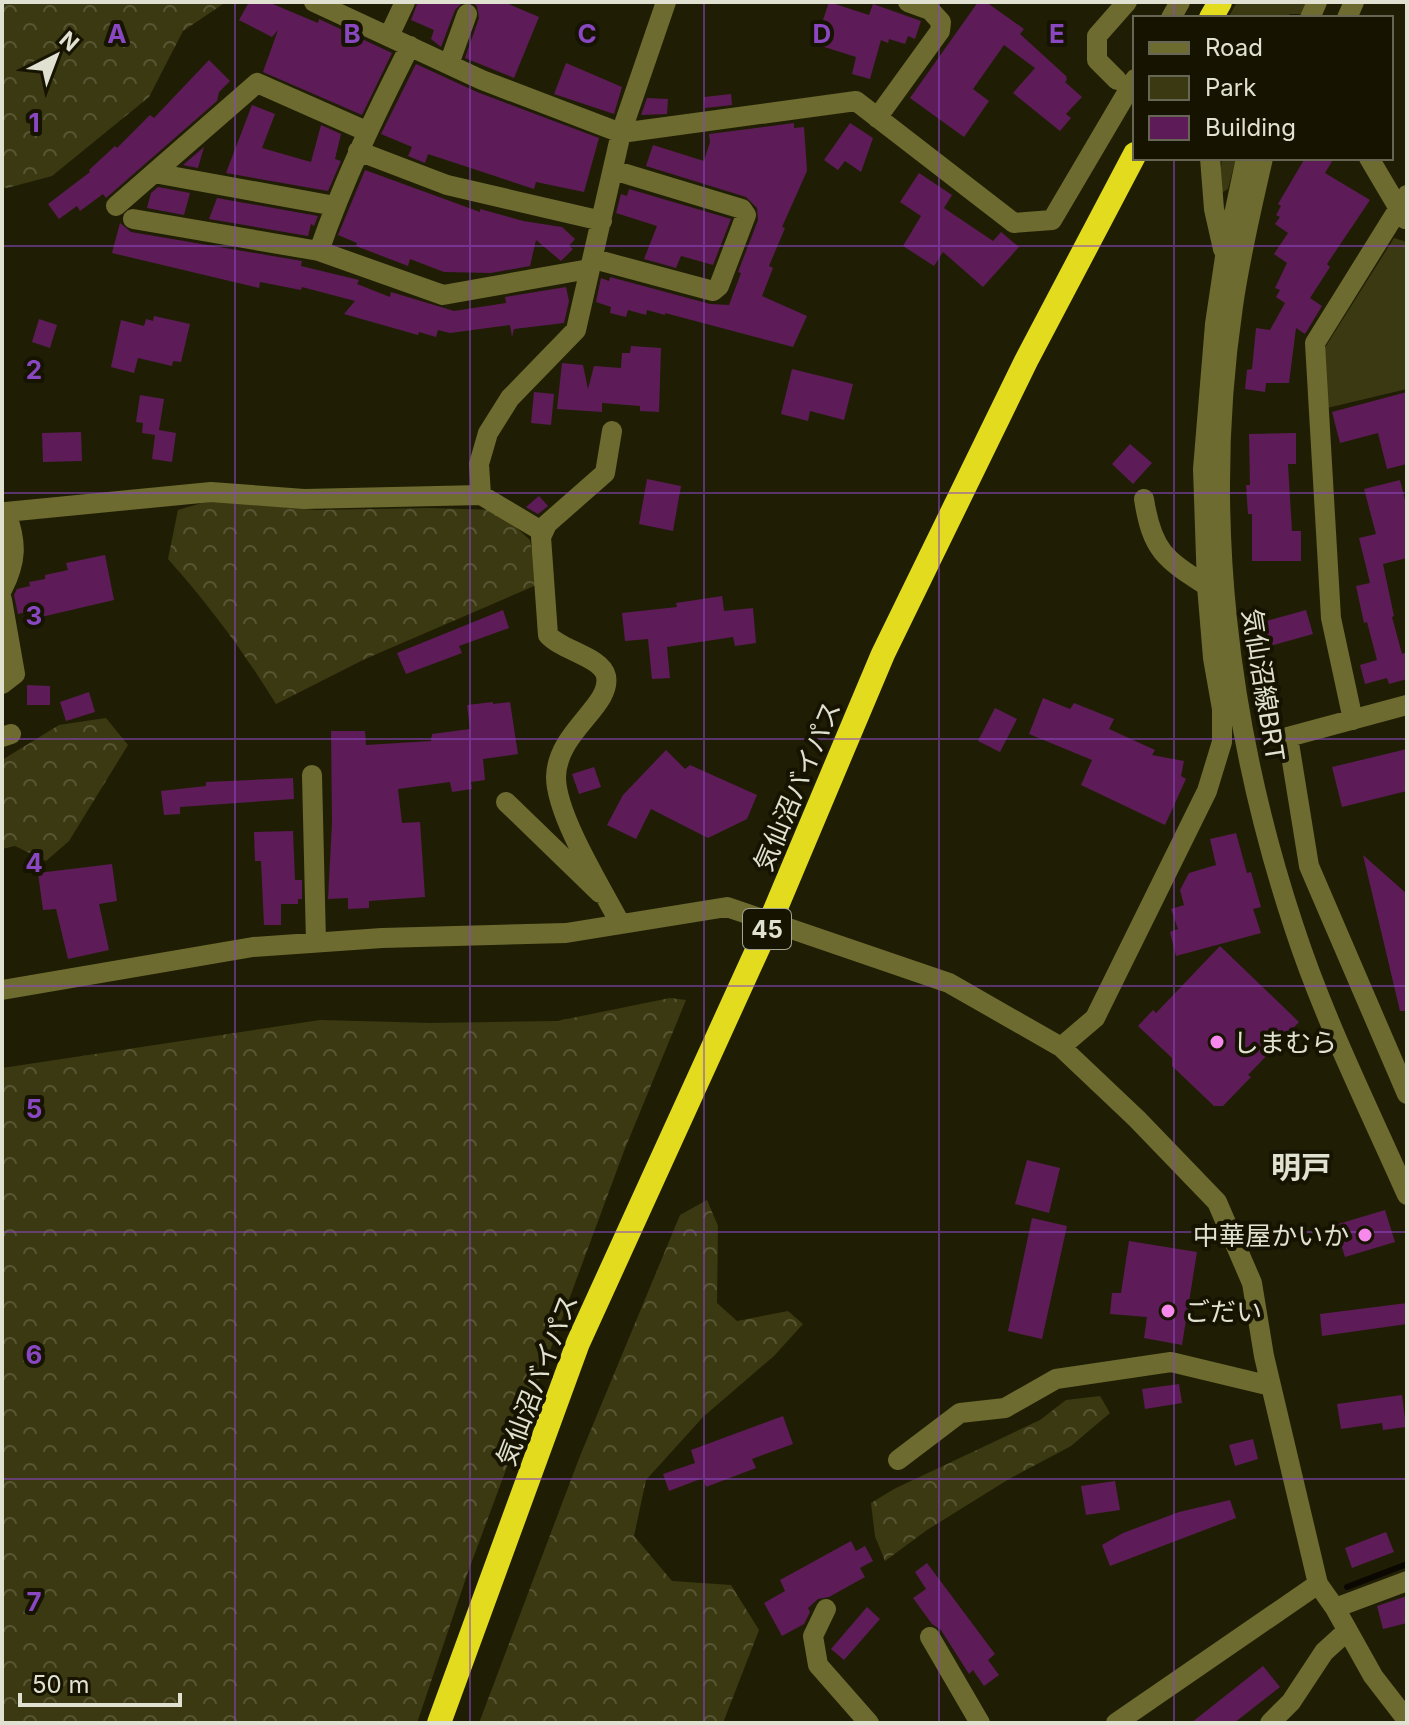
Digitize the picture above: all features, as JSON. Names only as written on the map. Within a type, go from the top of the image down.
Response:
[{"type":"highway","name":"気仙沼バイパス","points":[[439,1723],[578,1343],[770,922],[883,654],[1026,361],[1133,158]]},
{"type":"street","points":[[314,2],[482,80],[621,133],[856,101],[1014,223],[1052,220],[1126,79],[1097,60],[1097,36],[1127,2]]},
{"type":"street","points":[[389,36],[405,2]]},
{"type":"street","points":[[481,495],[479,464],[488,433],[510,398],[576,330],[621,133],[666,2]]},
{"type":"street","points":[[877,118],[940,31],[941,22],[930,10],[908,2]]},
{"type":"street","points":[[449,64],[467,14]]},
{"type":"street","points":[[319,251],[366,131],[410,46]]},
{"type":"street","points":[[116,206],[257,83],[366,131]]},
{"type":"street","points":[[358,151],[447,185],[602,221]]},
{"type":"street","points":[[1210,160],[1214,209],[1225,257]]},
{"type":"street","points":[[1061,1047],[1095,1018],[1126,960],[1215,769],[1222,742],[1222,709],[1213,658],[1207,586],[1203,469],[1208,388],[1225,257],[1246,160]]},
{"type":"street","name":"気仙沼線BRT","points":[[1263,160],[1232,308],[1221,429],[1220,498],[1230,663],[1262,821],[1294,929],[1337,1038],[1407,1195]]},
{"type":"street","points":[[1353,720],[1331,618],[1315,343],[1404,209],[1370,160]]},
{"type":"street","points":[[133,219],[319,251],[443,295],[591,264],[713,291],[719,286],[746,215],[742,209],[613,170]]},
{"type":"street","points":[[154,173],[335,206]]},
{"type":"street","points":[[612,431],[605,473],[547,524],[541,537],[548,635],[555,643],[600,666],[606,677],[603,699],[577,725],[561,749],[556,776],[559,805],[620,923]]},
{"type":"street","points":[[2,590],[12,570],[15,537],[4,512],[211,492],[304,499],[481,495],[543,532]]},
{"type":"street","points":[[1144,499],[1148,527],[1168,561],[1207,586]]},
{"type":"street","points":[[2,600],[15,674],[2,684]]},
{"type":"street","points":[[1407,705],[1288,737],[1309,866],[1399,1055],[1407,1094]]},
{"type":"street","points":[[312,775],[316,942]]},
{"type":"street","points":[[506,802],[609,902]]},
{"type":"street","points":[[2,990],[253,947],[382,938],[566,933],[727,907],[949,983],[1061,1047],[1137,1119],[1217,1202],[1252,1283],[1271,1386],[1318,1584],[1373,1676],[1407,1720]]},
{"type":"street","points":[[898,1460],[960,1413],[1005,1408],[1056,1379],[1171,1362],[1271,1386]]},
{"type":"street","points":[[1335,1608],[1407,1581]]},
{"type":"street","points":[[1116,1723],[1318,1584]]},
{"type":"street","points":[[826,1609],[813,1636],[818,1665],[869,1723]]},
{"type":"street","points":[[1270,1723],[1291,1702],[1324,1652],[1347,1631]]},
{"type":"street","points":[[930,1637],[980,1723]]},
{"type":"green space","points":[[2,2],[226,2],[183,31],[149,97],[52,176],[7,188],[2,187]]},
{"type":"green space","points":[[1237,2],[1311,2],[1306,14],[1229,16]]},
{"type":"green space","points":[[1222,160],[1235,160],[1228,189],[1223,192],[1219,187]]},
{"type":"green space","points":[[1394,238],[1407,242],[1407,389],[1327,408],[1324,349]]},
{"type":"green space","points":[[212,500],[315,510],[497,510],[530,540],[539,584],[365,659],[276,704],[225,629],[168,559],[178,510]]},
{"type":"green space","points":[[106,718],[128,745],[69,841],[46,861],[15,846],[2,849],[2,760],[59,725]]},
{"type":"green space","points":[[670,998],[686,1000],[624,1151],[468,1572],[417,1723],[2,1723],[2,1068],[320,1020],[431,1023],[557,1021]]},
{"type":"green space","points":[[707,1200],[718,1226],[717,1303],[737,1321],[788,1311],[803,1324],[774,1356],[703,1417],[646,1480],[634,1536],[672,1581],[731,1585],[759,1630],[723,1723],[479,1723],[580,1456],[680,1215]]},
{"type":"green space","points":[[1100,1396],[1110,1413],[1071,1446],[1009,1479],[927,1530],[885,1561],[875,1536],[871,1503],[894,1489],[1040,1420],[1066,1400]]},
{"type":"building","points":[[249,2],[268,2],[318,23],[319,19],[392,53],[362,115],[263,72],[278,30],[272,37],[239,20]]},
{"type":"building","points":[[418,2],[463,2],[455,10],[441,47],[431,39],[434,30],[411,20]]},
{"type":"building","points":[[472,2],[504,2],[539,17],[514,78],[465,58],[479,18],[477,6]]},
{"type":"building","points":[[829,2],[869,15],[873,4],[921,21],[915,39],[908,36],[905,44],[881,40],[870,79],[852,74],[856,57],[815,44]]},
{"type":"building","points":[[978,2],[986,2],[1024,29],[1020,34],[1066,76],[1065,82],[1082,97],[1066,114],[1071,118],[1060,131],[1013,93],[1035,68],[1004,45],[973,89],[989,101],[964,137],[910,98]]},
{"type":"building","points":[[209,60],[230,81],[219,92],[217,101],[106,198],[103,194],[80,211],[77,206],[59,219],[48,204],[90,172],[150,115],[154,118]]},
{"type":"building","points":[[566,63],[622,87],[614,114],[554,94]]},
{"type":"building","points":[[416,64],[477,92],[599,138],[584,192],[536,182],[534,189],[428,154],[425,163],[408,156],[412,147],[381,134]]},
{"type":"building","points":[[731,94],[732,105],[705,108],[704,97]]},
{"type":"building","points":[[647,98],[668,99],[667,114],[641,115]]},
{"type":"building","points":[[252,105],[275,114],[262,148],[311,162],[321,125],[341,134],[335,159],[341,161],[328,191],[226,173]]},
{"type":"building","points":[[794,123],[794,128],[804,127],[807,171],[782,227],[785,228],[769,266],[773,268],[762,296],[807,316],[793,347],[665,313],[647,310],[646,315],[628,310],[626,317],[610,313],[611,307],[596,302],[601,278],[609,281],[610,277],[710,304],[729,305],[758,220],[757,208],[746,197],[646,166],[653,145],[704,161],[710,142],[709,134]]},
{"type":"building","points":[[850,123],[873,138],[861,172],[845,161],[838,170],[824,160]]},
{"type":"building","points":[[204,147],[198,168],[183,165]]},
{"type":"building","points":[[1304,160],[1333,160],[1325,173],[1370,200],[1327,264],[1330,267],[1310,298],[1322,306],[1305,334],[1296,328],[1289,383],[1266,383],[1265,392],[1245,389],[1247,370],[1252,369],[1256,328],[1270,330],[1285,303],[1276,297],[1280,290],[1275,288],[1287,263],[1274,254],[1288,233],[1275,224],[1280,217],[1276,215],[1281,206],[1278,204]]},
{"type":"building","points":[[365,170],[480,212],[480,209],[523,221],[562,227],[575,239],[569,246],[573,249],[561,261],[536,240],[530,266],[491,273],[444,272],[410,259],[408,266],[356,246],[357,243],[338,235]]},
{"type":"building","points":[[919,173],[952,195],[944,208],[993,241],[1001,232],[1019,247],[983,287],[943,252],[934,266],[903,246],[921,216],[900,202]]},
{"type":"building","points":[[158,187],[190,193],[184,215],[147,208],[151,193]]},
{"type":"building","points":[[629,189],[731,219],[713,265],[681,256],[676,268],[644,259],[657,226],[616,213],[621,194],[627,196]]},
{"type":"building","points":[[217,198],[318,216],[314,226],[311,224],[308,236],[209,219]]},
{"type":"building","points":[[120,223],[131,232],[302,261],[301,266],[359,280],[357,284],[390,297],[391,292],[454,311],[506,303],[505,297],[566,287],[569,301],[564,323],[514,329],[512,337],[510,325],[450,333],[438,330],[436,337],[419,332],[418,335],[344,314],[355,301],[302,287],[301,290],[260,282],[259,288],[112,253]]},
{"type":"building","points":[[154,316],[190,324],[181,362],[173,361],[172,366],[138,358],[134,373],[111,367],[121,320],[144,326],[146,319],[153,321]]},
{"type":"building","points":[[39,319],[57,325],[50,348],[32,342]]},
{"type":"building","points":[[631,346],[661,348],[659,412],[640,411],[640,406],[602,403],[602,412],[557,409],[562,363],[583,365],[588,389],[594,366],[621,368],[622,353],[630,353]]},
{"type":"building","points":[[792,369],[853,384],[844,420],[810,411],[808,421],[781,414]]},
{"type":"building","points":[[534,392],[554,394],[551,425],[531,423]]},
{"type":"building","points":[[1407,392],[1407,464],[1387,469],[1378,433],[1340,443],[1332,412]]},
{"type":"building","points":[[140,395],[164,399],[159,430],[176,433],[172,462],[152,459],[155,435],[142,433],[143,423],[136,422]]},
{"type":"building","points":[[81,432],[82,461],[43,462],[42,433]]},
{"type":"building","points":[[1296,433],[1296,464],[1288,464],[1292,531],[1301,531],[1301,561],[1252,561],[1252,514],[1248,514],[1246,485],[1250,485],[1249,434]]},
{"type":"building","points":[[1130,444],[1152,463],[1133,484],[1112,464]]},
{"type":"building","points":[[647,479],[681,486],[673,531],[639,524]]},
{"type":"building","points":[[1400,480],[1407,508],[1407,558],[1383,564],[1402,654],[1407,652],[1407,679],[1389,684],[1387,678],[1365,684],[1360,665],[1377,660],[1367,622],[1364,623],[1356,586],[1370,583],[1359,538],[1376,534],[1364,489]]},
{"type":"building","points":[[539,496],[548,506],[538,514],[526,507]]},
{"type":"building","points":[[105,555],[114,600],[37,618],[35,610],[18,614],[14,595],[17,589],[30,586],[29,582],[45,579],[45,575],[68,570],[66,563]]},
{"type":"building","points":[[722,596],[724,611],[753,608],[756,643],[735,646],[733,637],[667,647],[670,678],[652,679],[648,639],[625,641],[622,613],[677,607],[676,603]]},
{"type":"building","points":[[503,610],[509,628],[459,646],[462,653],[406,674],[397,653]]},
{"type":"building","points":[[1306,610],[1313,634],[1270,646],[1263,622]]},
{"type":"building","points":[[27,685],[50,686],[50,705],[27,705]]},
{"type":"building","points":[[89,692],[95,712],[66,721],[60,702]]},
{"type":"building","points":[[1043,698],[1070,709],[1074,703],[1114,719],[1109,729],[1155,750],[1152,755],[1184,761],[1181,776],[1186,779],[1165,825],[1081,785],[1092,760],[1029,734]]},
{"type":"building","points":[[510,702],[518,754],[483,759],[485,780],[471,782],[472,789],[452,792],[450,782],[398,789],[402,823],[420,822],[425,897],[369,901],[369,908],[348,909],[348,898],[328,899],[332,823],[331,731],[365,731],[366,745],[431,741],[432,734],[470,729],[467,705]]},
{"type":"building","points":[[995,708],[1017,719],[1000,752],[978,741]]},
{"type":"building","points":[[1407,749],[1407,791],[1342,807],[1332,767]]},
{"type":"building","points":[[666,750],[685,769],[690,765],[757,795],[747,819],[708,838],[651,809],[636,839],[607,825],[623,795]]},
{"type":"building","points":[[594,767],[601,787],[579,794],[572,774]]},
{"type":"building","points":[[293,778],[294,799],[180,807],[180,814],[164,815],[161,791],[206,786],[206,782]]},
{"type":"building","points":[[293,831],[295,880],[302,880],[302,899],[298,899],[298,904],[281,904],[281,925],[264,925],[261,861],[255,861],[254,832]]},
{"type":"building","points":[[1236,833],[1261,907],[1253,909],[1261,933],[1176,956],[1170,932],[1178,929],[1171,909],[1184,905],[1180,890],[1189,873],[1216,865],[1210,839]]},
{"type":"building","points":[[1363,855],[1407,894],[1407,1011],[1400,1011]]},
{"type":"building","points":[[112,864],[117,901],[99,904],[109,950],[68,959],[56,909],[43,910],[38,873]]},
{"type":"building","name":"しまむら","points":[[1220,946],[1299,1022],[1223,1106],[1214,1106],[1172,1066],[1172,1058],[1138,1026],[1153,1010],[1156,1013]]},
{"type":"building","points":[[1027,1160],[1060,1168],[1049,1213],[1015,1204]]},
{"type":"building","name":"中華屋かいか","points":[[1385,1210],[1395,1242],[1345,1257],[1335,1225]]},
{"type":"building","points":[[1032,1218],[1067,1226],[1042,1339],[1008,1331]]},
{"type":"building","name":"ごだい","points":[[1129,1241],[1197,1252],[1182,1345],[1144,1338],[1147,1317],[1110,1314],[1112,1293],[1121,1293]]},
{"type":"building","points":[[1407,1303],[1407,1324],[1322,1336],[1320,1314]]},
{"type":"building","points":[[1179,1384],[1182,1403],[1145,1409],[1142,1389]]},
{"type":"building","points":[[1402,1395],[1406,1427],[1383,1430],[1382,1423],[1341,1429],[1337,1404]]},
{"type":"building","points":[[783,1416],[793,1444],[752,1459],[756,1468],[706,1487],[703,1478],[669,1491],[663,1474],[695,1463],[691,1450]]},
{"type":"building","points":[[1253,1439],[1258,1459],[1235,1466],[1229,1445]]},
{"type":"building","points":[[1115,1481],[1120,1510],[1086,1515],[1081,1486]]},
{"type":"building","points":[[1230,1500],[1236,1518],[1110,1566],[1102,1545],[1123,1533],[1179,1512]]},
{"type":"building","points":[[1386,1532],[1394,1552],[1352,1568],[1345,1548]]},
{"type":"building","points":[[851,1541],[856,1551],[865,1546],[873,1561],[860,1568],[865,1577],[829,1597],[818,1599],[808,1608],[810,1612],[804,1624],[782,1636],[764,1603],[785,1591],[780,1580]]},
{"type":"building","points":[[927,1563],[995,1654],[988,1660],[999,1675],[984,1686],[973,1670],[969,1674],[941,1630],[932,1624],[913,1598],[926,1589],[915,1572]]},
{"type":"building","points":[[1407,1596],[1407,1623],[1383,1629],[1377,1606]]},
{"type":"building","points":[[867,1607],[880,1619],[844,1660],[831,1649]]},
{"type":"building","points":[[1263,1666],[1280,1687],[1234,1723],[1191,1723]]},
{"type":"waterway","points":[[1347,1587],[1407,1564]]},
{"type":"place","name":"しまむら","points":[[1217,1042]]},
{"type":"place","name":"中華屋かいか","points":[[1365,1235]]},
{"type":"place","name":"ごだい","points":[[1168,1311]]},
{"type":"district","name":"明戸","points":[[1301,1167]]}]
